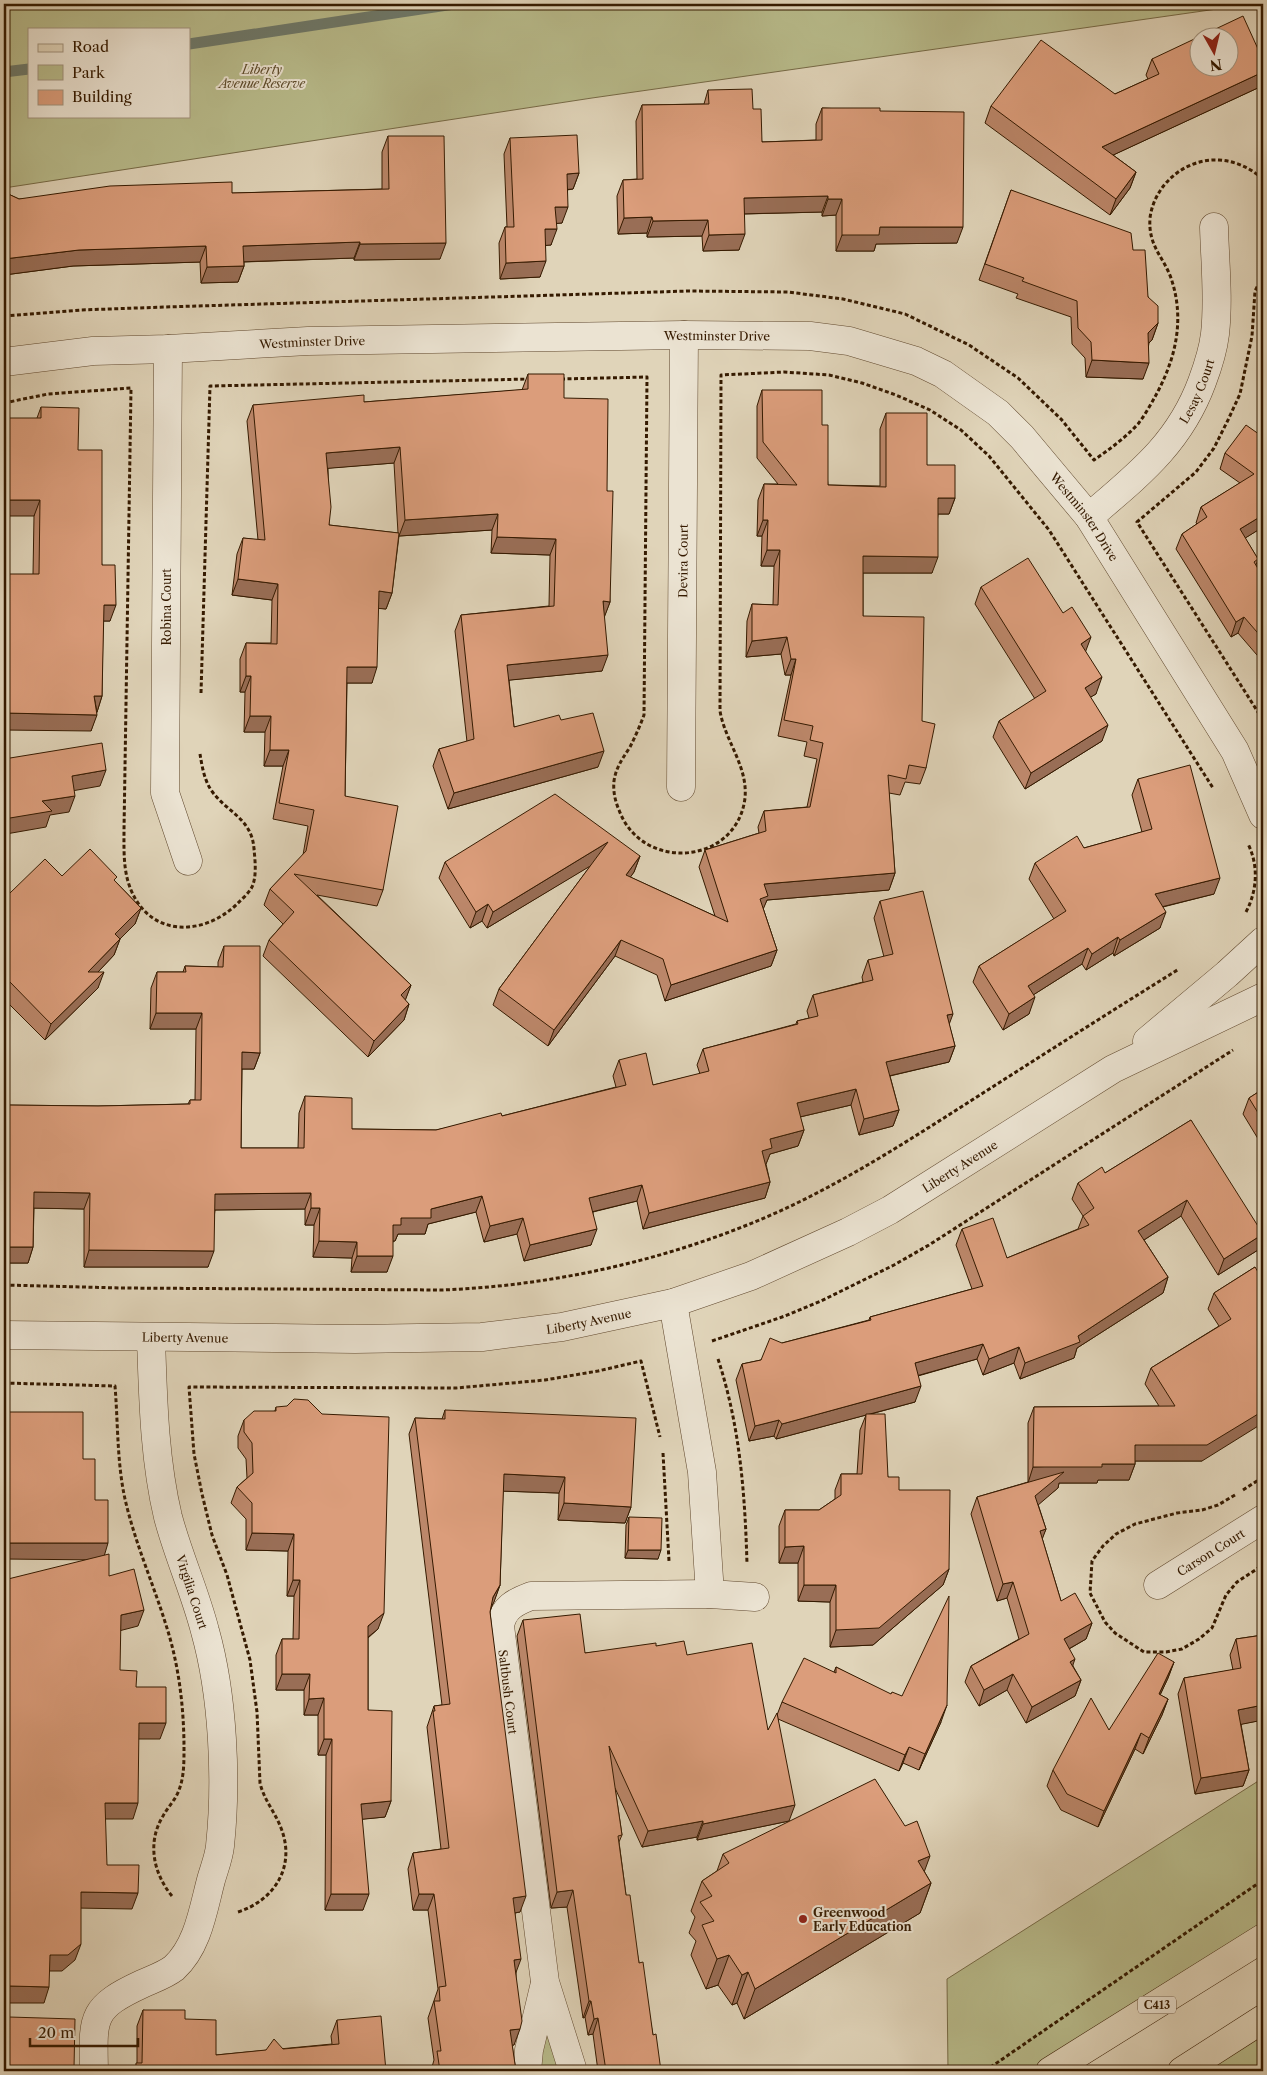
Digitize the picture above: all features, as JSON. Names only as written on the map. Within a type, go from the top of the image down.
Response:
[{"type":"main road","name":"C413","points":[[1050,2071],[1263,1938]]},
{"type":"main road","points":[[1182,2071],[1263,2019]]},
{"type":"street","name":"Lesay Court","points":[[1088,517],[1160,454],[1178,431],[1193,406],[1211,358],[1215,334],[1214,228]]},
{"type":"street","name":"Westminster Drive","points":[[4,362],[93,351],[308,341],[684,335],[810,336],[849,341],[916,361],[943,374],[998,413],[1022,437],[1088,517],[1235,751],[1263,815]]},
{"type":"street","name":"Devira Court","points":[[682,788],[684,335]]},
{"type":"street","name":"Robina Court","points":[[168,349],[165,793],[188,861]]},
{"type":"street","name":"Westminster Drive","points":[[1235,751],[1263,783]]},
{"type":"street","name":"Liberty Avenue","points":[[1113,1069],[1227,974],[1263,941]]},
{"type":"street","name":"Liberty Avenue","points":[[4,1335],[150,1338],[438,1339],[482,1337],[562,1328],[673,1303],[751,1276],[848,1232],[890,1210],[1113,1069],[1263,997]]},
{"type":"street","points":[[673,1303],[702,1472],[710,1594]]},
{"type":"street","name":"Virgilia Court","points":[[95,2020],[111,2001],[122,1993],[174,1968],[182,1957],[198,1930],[220,1847],[222,1779],[219,1707],[206,1632],[169,1518],[160,1477],[150,1338]]},
{"type":"street","name":"Carson Court","points":[[1158,1585],[1263,1519]]},
{"type":"street","name":"Saltbush Court","points":[[574,2071],[545,1982],[500,1626],[501,1617],[515,1602],[532,1596],[710,1594],[756,1597]]},
{"type":"street","name":"Saltbush Court","points":[[527,2071],[529,2050],[545,1982]]},
{"type":"street","points":[[68,2019],[95,2020],[93,2036],[94,2071]]},
{"type":"path","points":[[1094,460],[1120,441],[1139,422],[1166,377],[1175,353],[1178,330],[1178,306],[1170,276],[1155,249],[1151,234],[1150,218],[1154,203],[1161,189],[1171,177],[1185,167],[1204,160],[1237,163],[1252,170],[1263,179]]},
{"type":"path","points":[[721,375],[784,372],[829,375],[862,383],[896,395],[930,410],[961,430],[989,456],[1049,530],[1215,791]]},
{"type":"path","points":[[558,379],[647,377]]},
{"type":"path","points":[[210,386],[538,379]]},
{"type":"path","points":[[4,403],[48,394],[131,388]]},
{"type":"path","points":[[1137,522],[1263,720]]},
{"type":"path","points":[[1245,838],[1253,854],[1255,884],[1252,900],[1246,914]]},
{"type":"path","points":[[4,1285],[120,1288],[443,1290],[488,1288],[544,1280],[634,1261],[692,1245],[744,1226],[794,1204],[841,1180],[892,1151],[1180,968]]},
{"type":"path","points":[[712,1341],[785,1316],[894,1264],[928,1245],[1235,1049]]},
{"type":"path","points":[[188,1387],[456,1388],[544,1380],[598,1371],[641,1361],[661,1440]]},
{"type":"path","points":[[4,1383],[115,1386]]},
{"type":"path","points":[[663,1448],[669,1562]]},
{"type":"path","points":[[985,2071],[1263,1880]]},
{"type":"green space","name":"Liberty Avenue Reserve","points":[[4,4],[1252,4],[592,98],[4,188]]},
{"type":"green space","points":[[1263,1778],[1263,1936],[1047,2071],[948,2071],[947,1979]]},
{"type":"green space","points":[[1263,2019],[1263,2071],[1182,2071]]},
{"type":"green space","points":[[544,2033],[551,2036],[562,2071],[534,2071]]},
{"type":"building","points":[[1243,16],[1263,60],[1263,72],[1102,147],[1136,172],[1116,199],[991,106],[1041,40],[1115,94],[1159,74],[1152,59],[1190,41],[1190,78],[1240,78],[1240,28],[1218,28]]},
{"type":"building","points":[[752,89],[753,109],[761,109],[762,142],[822,140],[822,108],[880,108],[880,111],[964,112],[963,227],[880,227],[879,235],[842,235],[842,199],[828,199],[828,196],[744,198],[745,234],[709,235],[708,220],[653,221],[652,217],[624,218],[623,180],[643,179],[642,105],[709,104],[708,90]]},
{"type":"building","points":[[577,135],[579,173],[567,174],[568,207],[555,207],[557,229],[545,229],[546,261],[506,263],[505,227],[514,227],[510,138]]},
{"type":"building","points":[[388,136],[444,136],[446,243],[360,244],[360,242],[243,246],[244,266],[207,267],[206,246],[79,250],[4,259],[4,192],[19,199],[110,186],[232,182],[232,193],[389,189]]},
{"type":"building","points":[[1011,190],[1131,233],[1133,250],[1145,250],[1148,297],[1158,306],[1158,323],[1148,333],[1149,363],[1092,360],[1091,342],[1078,328],[1077,301],[1022,281],[1024,278],[985,264]]},
{"type":"building","points":[[528,374],[564,374],[564,398],[608,399],[607,491],[613,491],[610,602],[603,601],[608,655],[507,665],[514,727],[559,715],[561,720],[593,713],[604,751],[454,793],[439,749],[474,739],[461,615],[554,606],[556,539],[497,537],[498,514],[405,520],[400,447],[326,453],[331,507],[329,525],[399,533],[392,593],[379,591],[377,667],[347,667],[345,796],[398,806],[383,890],[294,874],[411,985],[401,995],[409,1004],[374,1041],[269,940],[294,912],[270,889],[306,851],[314,810],[279,803],[289,750],[270,750],[271,716],[250,716],[251,676],[246,676],[246,643],[277,644],[278,584],[238,579],[243,538],[265,540],[253,405],[364,395],[364,402],[528,389]]},
{"type":"building","points":[[762,390],[822,390],[822,425],[828,425],[828,485],[886,487],[886,413],[927,413],[927,465],[955,465],[955,498],[938,498],[938,557],[863,556],[863,616],[924,617],[922,721],[935,724],[926,768],[909,765],[906,779],[888,775],[895,873],[764,884],[768,896],[760,899],[777,950],[671,985],[663,959],[621,940],[554,1030],[499,989],[608,842],[493,912],[488,904],[476,912],[445,862],[555,794],[640,856],[626,875],[728,922],[705,850],[766,831],[764,811],[810,807],[823,743],[810,740],[813,726],[784,720],[796,659],[791,659],[787,637],[752,641],[752,604],[778,605],[780,550],[767,550],[768,520],[763,520],[764,484],[797,485],[763,442]]},
{"type":"building","points":[[41,407],[79,408],[78,450],[102,450],[102,565],[115,565],[116,605],[104,605],[102,696],[94,696],[97,715],[4,713],[4,574],[39,574],[40,500],[4,500],[4,418],[41,418]]},
{"type":"building","points":[[1246,425],[1263,437],[1263,515],[1240,529],[1258,559],[1254,562],[1263,577],[1263,639],[1244,617],[1236,622],[1182,534],[1207,517],[1201,507],[1254,474],[1225,453]]},
{"type":"building","points":[[1028,558],[1063,613],[1072,607],[1091,637],[1081,644],[1102,677],[1085,688],[1108,725],[1031,773],[999,721],[1046,691],[981,587]]},
{"type":"building","points":[[102,743],[106,770],[72,776],[75,796],[42,801],[52,811],[4,819],[4,759]]},
{"type":"building","points":[[1190,765],[1220,878],[1155,894],[1166,912],[1120,940],[1118,937],[1092,954],[1088,948],[1028,986],[1035,997],[1009,1014],[979,966],[1066,911],[1035,863],[1077,836],[1084,848],[1152,829],[1138,779]]},
{"type":"building","points":[[90,849],[117,877],[114,880],[141,908],[115,934],[120,939],[88,972],[104,972],[51,1024],[10,982],[4,989],[4,886],[10,893],[45,859],[62,876]]},
{"type":"building","points":[[923,891],[953,1014],[947,1015],[955,1046],[886,1062],[899,1110],[864,1119],[856,1089],[797,1103],[804,1130],[770,1139],[772,1148],[762,1151],[770,1182],[649,1213],[642,1185],[589,1198],[597,1229],[530,1245],[523,1218],[490,1226],[482,1196],[431,1209],[431,1218],[401,1218],[401,1225],[393,1225],[393,1256],[357,1256],[357,1242],[319,1241],[320,1208],[311,1208],[311,1193],[215,1194],[214,1251],[89,1250],[90,1193],[34,1192],[33,1247],[4,1247],[4,1105],[98,1106],[190,1104],[190,1100],[201,1100],[202,1013],[156,1013],[157,972],[186,972],[185,966],[223,967],[224,946],[260,946],[260,1053],[242,1052],[241,1148],[304,1148],[305,1096],[352,1098],[352,1129],[436,1130],[501,1113],[502,1116],[626,1085],[619,1060],[646,1053],[653,1085],[709,1071],[703,1049],[798,1024],[797,1021],[818,1016],[813,995],[873,980],[868,960],[893,954],[880,901]]},
{"type":"building","points":[[1263,1089],[1263,1121],[1249,1098]]},
{"type":"building","points":[[1191,1120],[1263,1234],[1224,1259],[1187,1200],[1138,1231],[1168,1277],[1078,1336],[1080,1342],[1025,1363],[1019,1347],[989,1359],[983,1344],[915,1363],[921,1386],[782,1424],[779,1420],[755,1426],[742,1364],[761,1360],[770,1338],[782,1343],[871,1320],[870,1317],[983,1286],[962,1229],[993,1218],[1007,1258],[1089,1225],[1083,1216],[1094,1208],[1078,1183],[1102,1167],[1105,1173]]},
{"type":"building","points":[[1255,1267],[1263,1280],[1263,1411],[1207,1445],[1135,1445],[1135,1464],[1102,1464],[1102,1467],[1033,1467],[1034,1407],[1175,1406],[1151,1368],[1231,1319],[1214,1293]]},
{"type":"building","points":[[4,1398],[9,1398],[9,1412],[83,1412],[83,1459],[95,1459],[95,1500],[108,1500],[108,1543],[4,1543]]},
{"type":"building","points":[[294,1399],[308,1400],[322,1414],[389,1417],[384,1613],[368,1626],[368,1710],[392,1711],[391,1801],[361,1804],[369,1894],[331,1894],[332,1739],[324,1739],[324,1698],[309,1699],[310,1674],[282,1674],[282,1639],[299,1639],[300,1580],[293,1580],[294,1534],[252,1533],[252,1503],[237,1487],[253,1473],[252,1443],[244,1432],[244,1420],[254,1411],[276,1411],[276,1407],[287,1406]]},
{"type":"building","points":[[445,1410],[636,1418],[631,1507],[564,1503],[565,1477],[504,1474],[500,1585],[493,1597],[490,1612],[526,1896],[513,1898],[521,1959],[514,1960],[522,2021],[520,2029],[510,2030],[516,2071],[440,2071],[437,2051],[441,2051],[434,2001],[440,2001],[439,1987],[446,1986],[434,1894],[419,1894],[413,1853],[449,1848],[433,1711],[435,1711],[434,1706],[450,1704],[415,1418],[445,1419]]},
{"type":"building","points":[[866,1414],[885,1414],[888,1477],[899,1477],[899,1490],[950,1490],[949,1569],[879,1628],[836,1630],[836,1585],[804,1585],[804,1546],[785,1547],[785,1510],[819,1510],[841,1495],[841,1474],[862,1474]]},
{"type":"building","points":[[1064,1472],[1035,1496],[1046,1529],[1040,1531],[1061,1601],[1075,1593],[1092,1623],[1064,1639],[1075,1659],[1070,1662],[1081,1680],[1032,1707],[1013,1674],[984,1690],[971,1666],[1029,1634],[1013,1582],[1003,1584],[977,1497]]},
{"type":"building","points":[[629,1517],[662,1518],[661,1550],[628,1550]]},
{"type":"building","points":[[109,1554],[109,1576],[134,1569],[144,1610],[121,1615],[120,1670],[137,1671],[136,1687],[166,1687],[166,1723],[139,1723],[138,1803],[105,1803],[107,1865],[139,1865],[138,1893],[81,1892],[81,1944],[68,1955],[50,1955],[49,1987],[10,1986],[4,1988],[4,1580]]},
{"type":"building","points":[[949,1596],[947,1705],[925,1754],[909,1747],[905,1755],[782,1702],[804,1658],[836,1673],[836,1667],[891,1694],[892,1692],[902,1696]]},
{"type":"building","points":[[580,1614],[585,1653],[656,1643],[656,1646],[684,1641],[687,1655],[752,1643],[768,1730],[777,1713],[795,1805],[703,1824],[703,1821],[648,1831],[609,1746],[622,1835],[618,1836],[626,1895],[630,1895],[639,1963],[643,1962],[653,2035],[656,2034],[661,2071],[606,2071],[598,2018],[594,2019],[591,2001],[589,2001],[573,1890],[557,1892],[523,1620]]},
{"type":"building","points":[[1263,1635],[1263,1705],[1238,1710],[1249,1770],[1201,1778],[1184,1678],[1241,1668],[1236,1639]]},
{"type":"building","points":[[1158,1653],[1174,1662],[1159,1694],[1168,1699],[1149,1738],[1141,1733],[1104,1811],[1067,1794],[1053,1770],[1091,1698],[1109,1730]]},
{"type":"building","name":"Greenwood Early Education","points":[[875,1779],[905,1826],[917,1821],[930,1856],[918,1861],[931,1883],[755,1989],[748,1972],[742,1975],[729,1955],[717,1959],[702,1925],[714,1921],[700,1902],[712,1896],[702,1881],[729,1863],[723,1854]]},
{"type":"building","points":[[143,2010],[185,2010],[185,2019],[216,2020],[216,2055],[266,2050],[274,2039],[283,2049],[339,2044],[337,2020],[381,2016],[386,2071],[136,2071],[136,2063],[142,2063]]},
{"type":"building","points":[[4,2016],[75,2019],[74,2068],[65,2068],[65,2071],[4,2071]]},
{"type":"waterway","points":[[190,44],[454,4]]},
{"type":"waterway","points":[[4,72],[28,69]]},
{"type":"place","name":"Greenwood Early Education","points":[[803,1919]]}]
